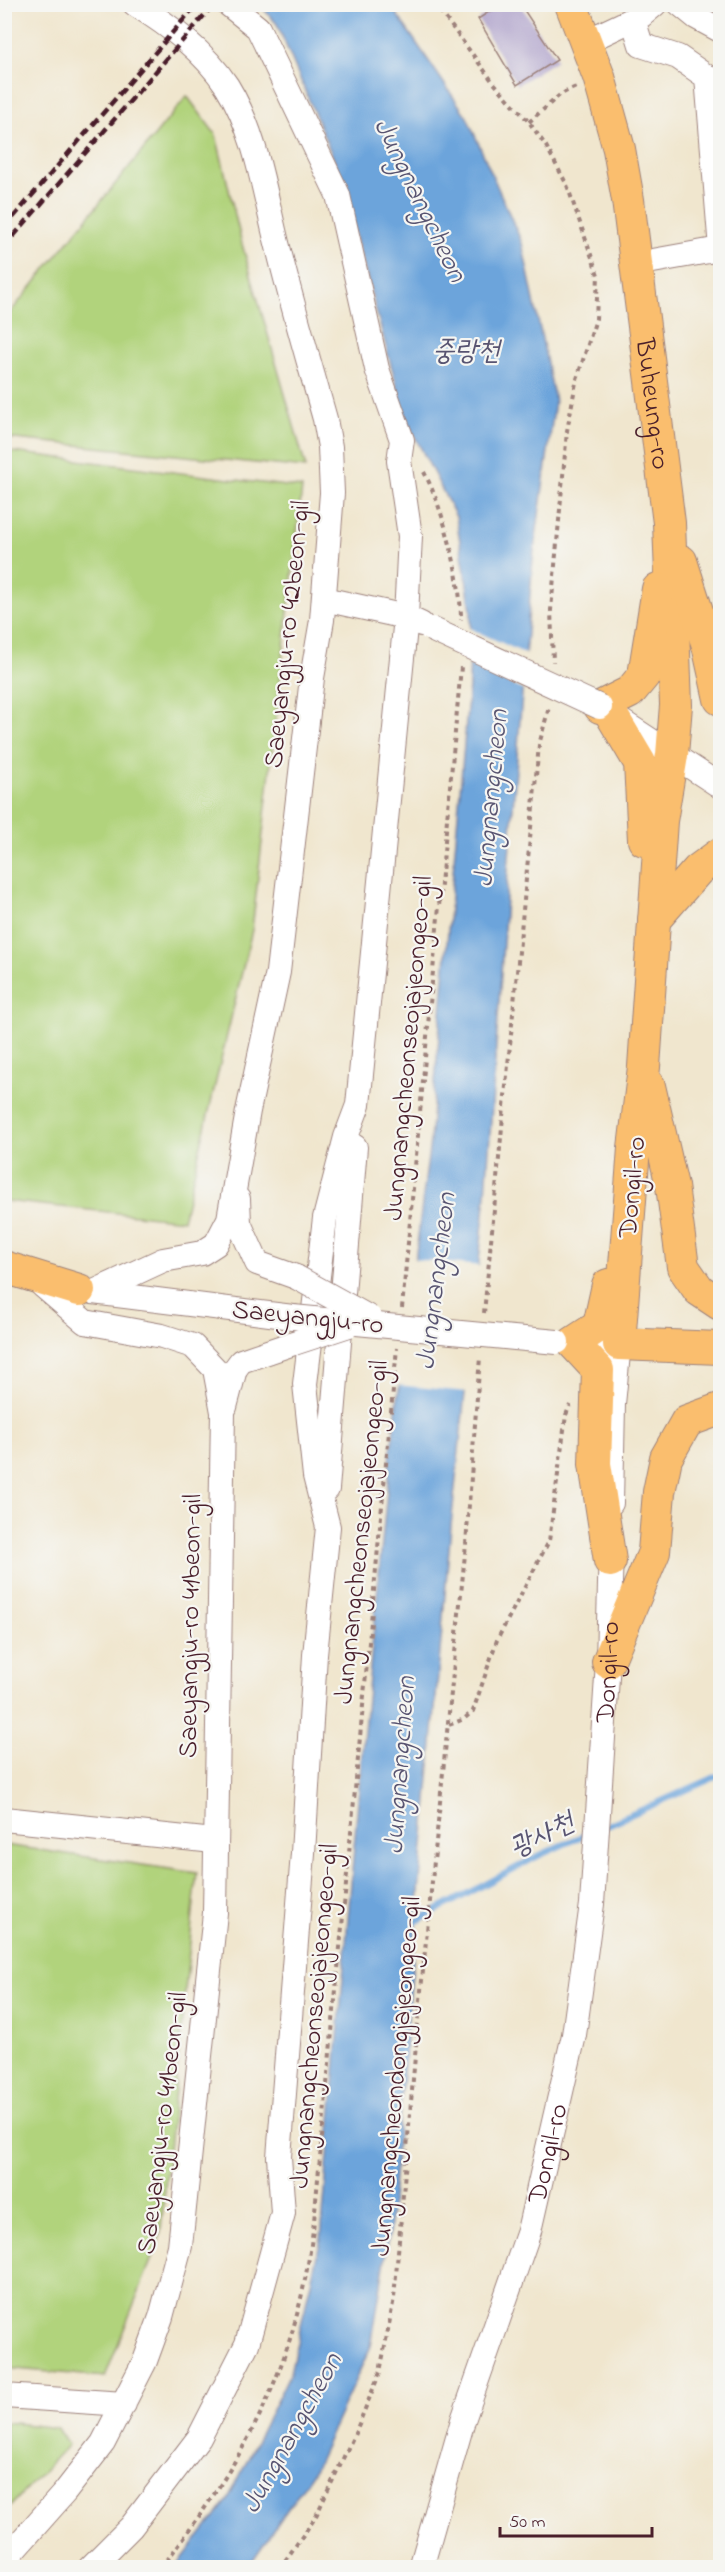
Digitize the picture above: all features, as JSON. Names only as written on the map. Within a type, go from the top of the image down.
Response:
[{"type":"main road","name":"Buheung-ro","points":[[572,4],[587,41],[619,149],[636,264],[669,523],[676,705],[672,755]]},
{"type":"main road","points":[[669,523],[709,649],[720,699]]},
{"type":"main road","points":[[653,932],[640,763],[606,711],[630,692],[644,675],[669,523]]},
{"type":"main road","name":"Dongil-ro","points":[[619,1344],[634,1148],[644,1067],[661,821],[672,755]]},
{"type":"main road","points":[[653,932],[698,870],[720,854]]},
{"type":"main road","points":[[644,1067],[672,1186],[683,1267],[699,1290],[720,1304]]},
{"type":"main road","points":[[610,1561],[595,1464],[598,1370],[565,1342],[599,1326],[634,1148]]},
{"type":"main road","points":[[4,1267],[87,1291]]},
{"type":"main road","points":[[4,1287],[39,1286]]},
{"type":"main road","name":"Saeyangju-ro","points":[[619,1344],[720,1348]]},
{"type":"main road","points":[[608,1662],[654,1552],[659,1492],[666,1458],[687,1421],[720,1409]]},
{"type":"street","name":"Saeyangju-ro 42beon-gil","points":[[135,4],[169,25],[205,59],[227,86],[252,138],[278,247],[325,419],[330,447],[332,493],[324,599],[312,678],[278,972],[237,1178]]},
{"type":"street","points":[[90,2568],[131,2527],[200,2438],[247,2344],[283,2213],[279,2157],[303,1853],[315,1655],[328,1527],[315,1476],[305,1384],[325,1218],[346,1137],[358,1106],[406,617],[410,536],[399,461],[402,440],[377,369],[338,195],[258,28],[228,4]]},
{"type":"street","points":[[587,41],[633,19],[655,4]]},
{"type":"street","points":[[680,4],[696,17],[720,30]]},
{"type":"street","points":[[633,19],[641,45],[678,57],[707,77],[720,237]]},
{"type":"street","points":[[636,264],[720,249]]},
{"type":"street","points":[[324,599],[406,617],[606,711],[720,786]]},
{"type":"street","points":[[237,1178],[239,1223],[257,1263],[296,1277],[369,1322]]},
{"type":"street","points":[[87,1291],[163,1260],[202,1253],[216,1244],[229,1219],[237,1178]]},
{"type":"street","name":"Saeyangju-ro","points":[[4,1282],[293,1317],[369,1322],[565,1342],[619,1344]]},
{"type":"street","points":[[39,1286],[85,1322],[162,1336],[193,1346],[215,1369],[224,1412]]},
{"type":"street","points":[[224,1412],[235,1369],[241,1360],[369,1322]]},
{"type":"street","name":"Dongil-ro","points":[[421,2568],[462,2420],[530,2231],[574,2035],[592,1904],[608,1662],[613,1404],[619,1344]]},
{"type":"street","name":"Saeyangju-ro 41beon-gil","points":[[4,2561],[65,2492],[103,2443],[145,2361],[161,2317],[180,2246],[215,1913],[214,1841],[224,1412]]},
{"type":"street","points":[[4,1819],[214,1841]]},
{"type":"street","points":[[4,2396],[124,2404]]},
{"type":"street","points":[[414,2568],[431,2533]]},
{"type":"path","points":[[435,4],[493,82],[530,122],[546,146],[567,184],[594,259],[599,290],[596,319],[576,382],[567,431],[551,610],[555,667]]},
{"type":"path","points":[[530,122],[561,94],[582,84]]},
{"type":"path","points":[[402,440],[411,449],[433,489],[461,591],[461,622]]},
{"type":"path","name":"Jungnangcheonseojajeongeo-gil","points":[[401,1310],[461,665]]},
{"type":"path","points":[[484,1316],[538,745],[551,702]]},
{"type":"path","name":"Jungnangcheonseojajeongeo-gil","points":[[161,2568],[224,2484],[247,2444],[283,2362],[303,2295],[314,2221],[398,1344]]},
{"type":"path","name":"Jungnangcheondongjajeongeo-gil","points":[[280,2568],[315,2518],[356,2431],[380,2372],[394,2298],[419,2010],[449,1725],[480,1351]]},
{"type":"path","points":[[449,1725],[464,1719],[473,1711],[497,1640],[549,1541],[566,1415],[573,1399]]},
{"type":"green space","points":[[187,96],[216,135],[242,244],[306,468],[5,438],[5,319]]},
{"type":"green space","points":[[5,451],[302,488],[252,930],[183,1220],[5,1201]]},
{"type":"green space","points":[[5,1845],[197,1873],[160,2238],[105,2377],[5,2368]]},
{"type":"green space","points":[[5,2422],[58,2428],[68,2445],[5,2512]]},
{"type":"water","name":"중랑천","points":[[260,5],[388,5],[394,10],[467,117],[522,243],[555,401],[533,558],[508,870],[486,1194],[451,1526],[389,2235],[371,2346],[313,2472],[248,2567],[175,2568],[228,2500],[290,2373],[321,2238],[363,1741],[390,1459],[430,1141],[469,686],[471,610],[456,517],[406,419],[335,162],[277,24]]},
{"type":"pier","points":[[467,627],[528,655],[525,691],[467,663]]},
{"type":"pier","points":[[412,1259],[481,1266],[468,1392],[396,1385]]},
{"type":"building","points":[[501,4],[520,4],[557,60],[517,85],[478,19]]},
{"type":"waterway","name":"광사천","points":[[603,1827],[720,1775]]},
{"type":"waterway","name":"광사천","points":[[413,1923],[538,1856],[591,1832]]},
{"type":"railway","points":[[4,228],[197,4]]},
{"type":"railway","points":[[4,247],[214,4]]},
{"type":"water label","name":"Jungnangcheon","points":[[422,199]]},
{"type":"water label","name":"Jungnangcheon","points":[[489,798]]},
{"type":"water label","name":"Jungnangcheon","points":[[434,1281]]},
{"type":"water label","name":"Jungnangcheon","points":[[398,1765]]},
{"type":"water label","name":"Jungnangcheon","points":[[290,2432]]}]
